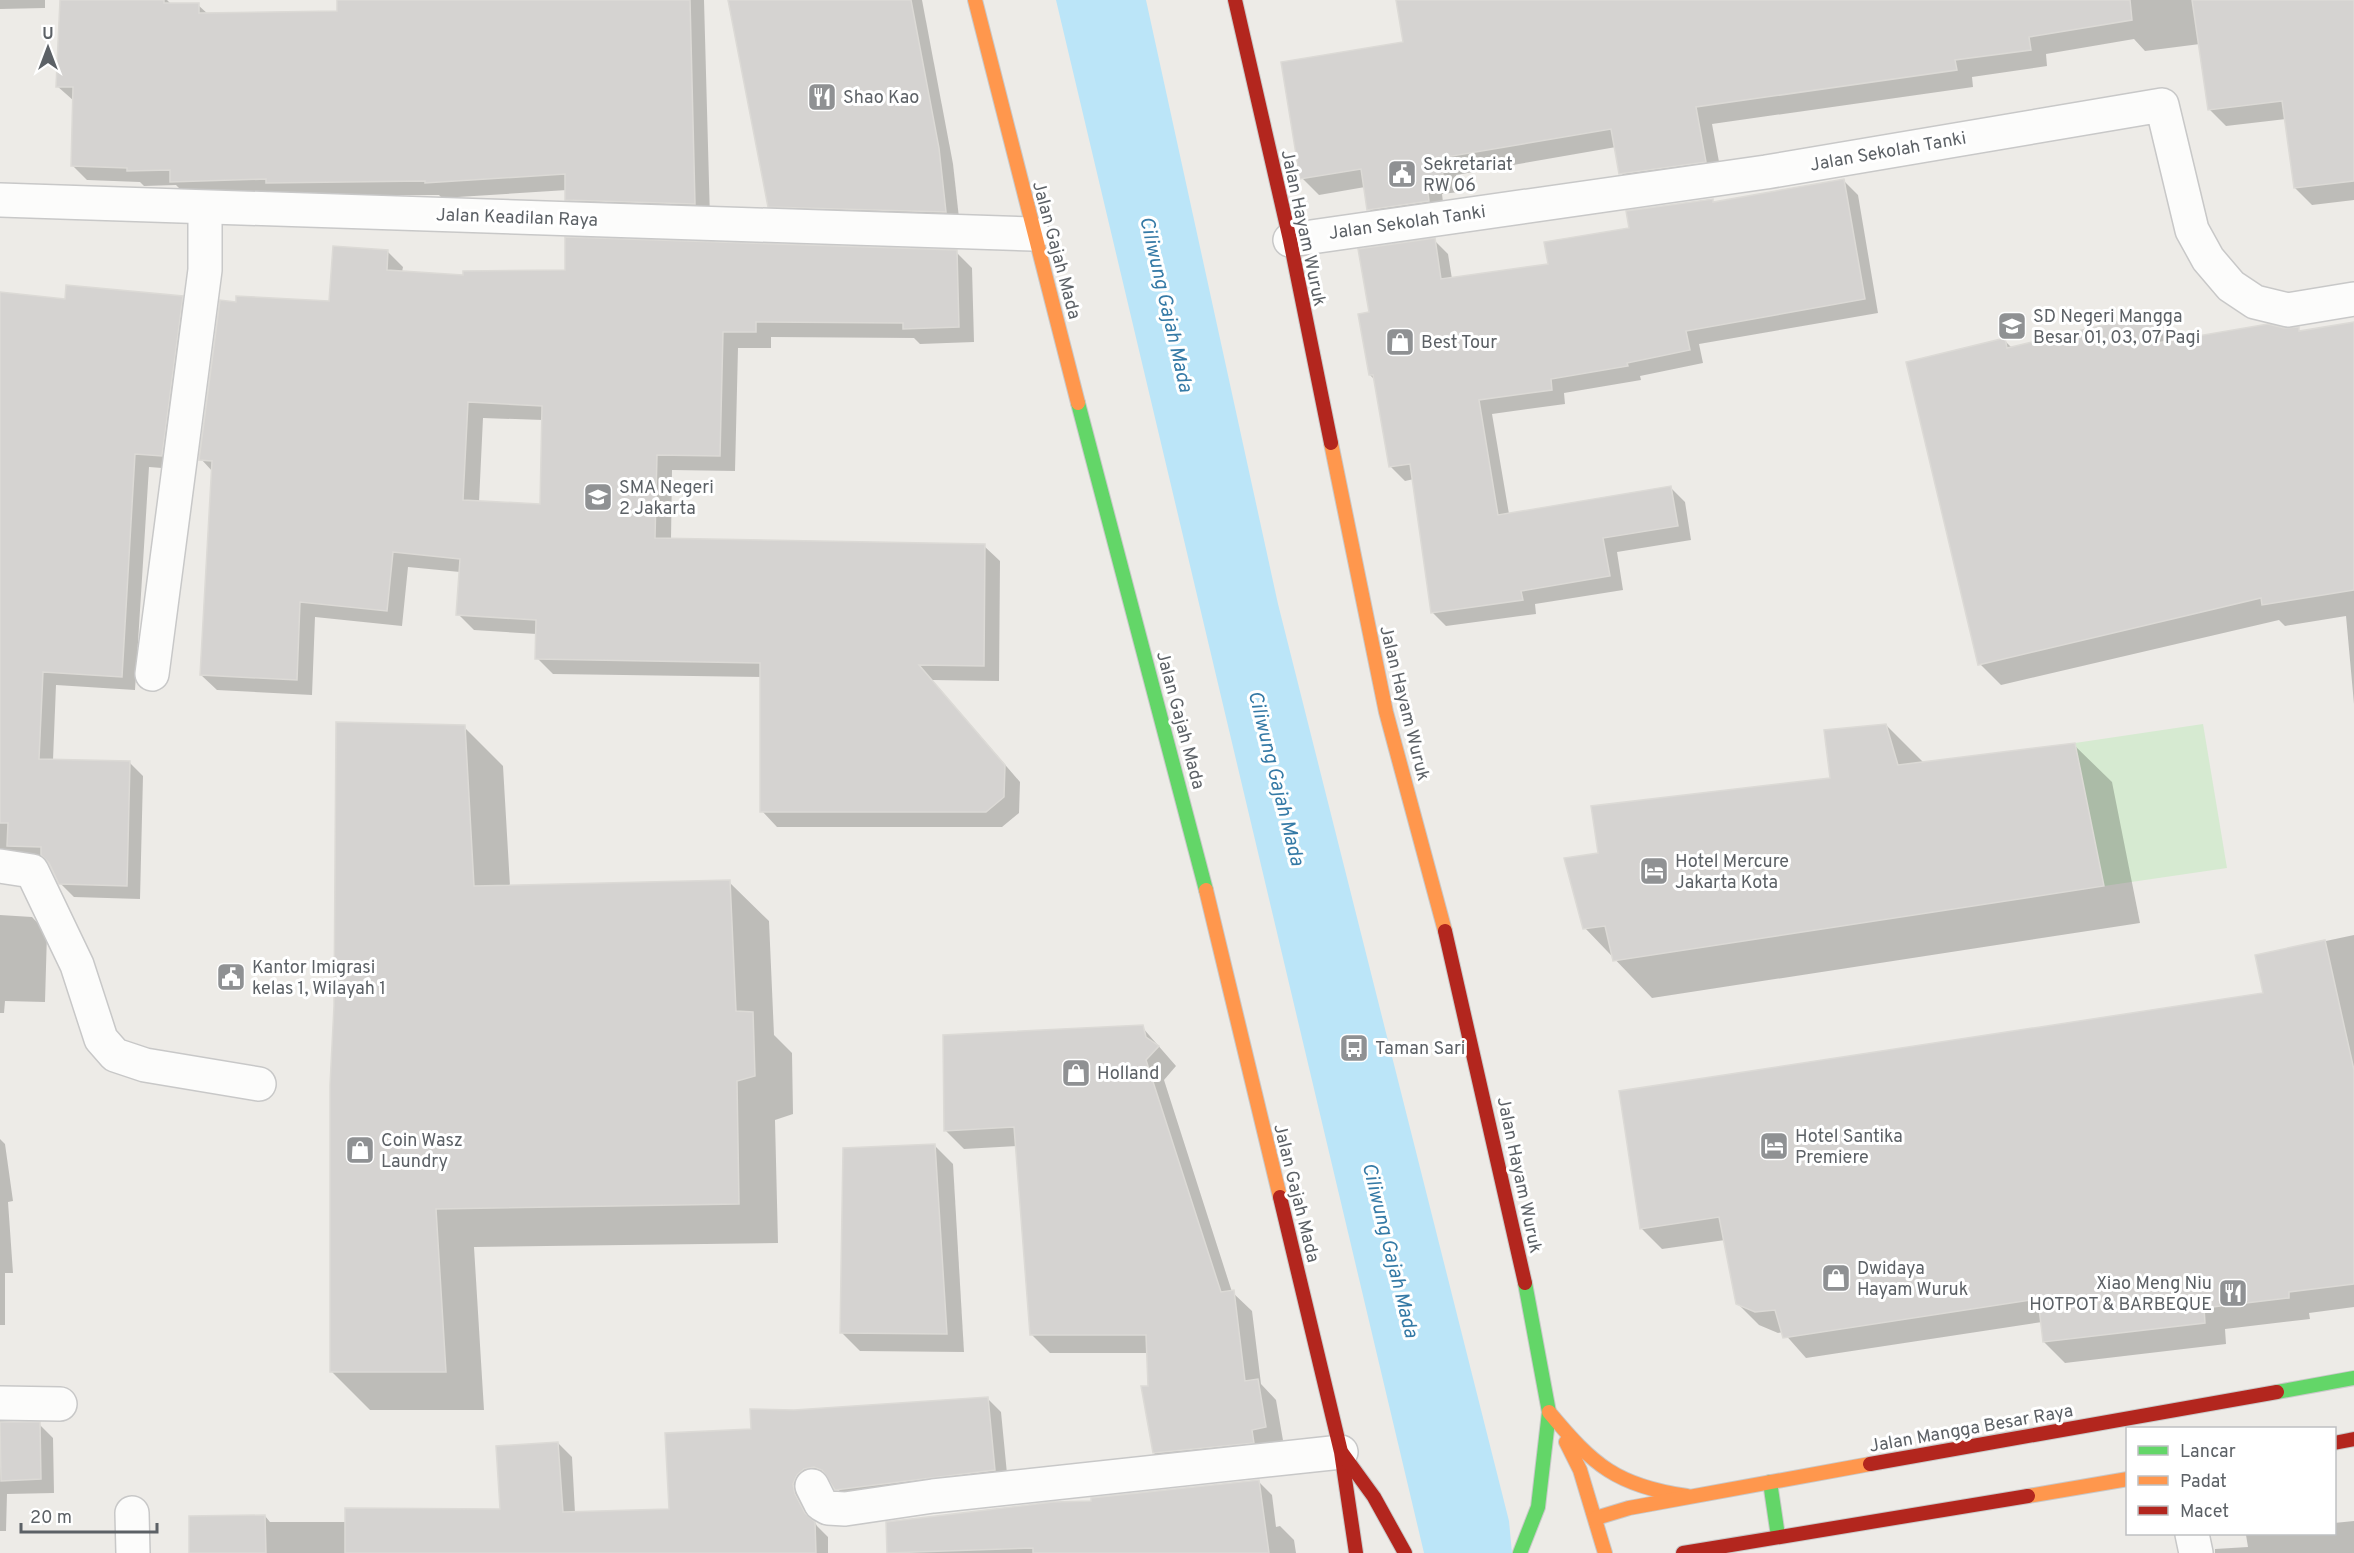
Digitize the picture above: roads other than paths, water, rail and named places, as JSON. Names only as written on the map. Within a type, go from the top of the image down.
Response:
[{"type":"main road","name":"Jalan Gajah Mada","points":[[975,0],[1033,234],[1198,858],[1341,1452],[1356,1553]]},
{"type":"main road","name":"Jalan Hayam Wuruk","points":[[1235,0],[1290,240],[1386,711],[1429,867],[1481,1082],[1518,1244],[1549,1412],[1546,1456],[1538,1507],[1521,1552]]},
{"type":"main road","name":"Jalan Mangga Besar Raya","points":[[1596,1518],[1687,1496],[2354,1378]]},
{"type":"main road","name":"Jalan Hayam Wuruk","points":[[1549,1412],[1580,1470],[1605,1553]]},
{"type":"main road","points":[[1549,1412],[1581,1450],[1613,1476],[1654,1493],[1687,1496]]},
{"type":"main road","points":[[2336,1443],[2354,1439]]},
{"type":"main road","name":"Jalan Gajah Mada","points":[[1341,1452],[1374,1497],[1405,1553]]},
{"type":"main road","points":[[1683,1553],[2126,1479]]},
{"type":"main road","points":[[1770,1482],[1778,1536]]},
{"type":"street","name":"Jalan Sekolah Tanki","points":[[1290,240],[1766,172],[2163,105],[2192,230],[2208,259],[2231,286],[2254,302],[2288,310],[2354,299]]},
{"type":"street","name":"Jalan Keadilan Raya","points":[[0,200],[205,209],[1033,234]]},
{"type":"street","points":[[152,674],[205,270],[205,209]]},
{"type":"street","points":[[0,866],[32,871],[77,966],[101,1039],[115,1055],[145,1065],[259,1084]]},
{"type":"street","points":[[0,1403],[60,1404]]},
{"type":"street","points":[[812,1485],[821,1504],[828,1508],[845,1509],[933,1496],[1341,1452]]},
{"type":"street","points":[[132,1513],[133,1553]]},
{"type":"street","points":[[2192,1535],[2196,1553]]},
{"type":"water","name":"Ciliwung Gajah Mada","points":[[1056,0],[1146,0],[1278,604],[1509,1521],[1512,1553],[1424,1553]]},
{"type":"place","name":"Shao Kao","points":[[822,97]]},
{"type":"place","name":"Sekretariat RW 06","points":[[1402,174]]},
{"type":"place","name":"SD Negeri Mangga Besar 01, 03, 07 Pagi","points":[[2012,326]]},
{"type":"place","name":"Best Tour","points":[[1400,342]]},
{"type":"place","name":"SMA Negeri 2 Jakarta","points":[[598,497]]},
{"type":"place","name":"Hotel Mercure Jakarta Kota","points":[[1654,871]]},
{"type":"place","name":"Kantor Imigrasi kelas 1, Wilayah 1","points":[[231,977]]},
{"type":"place","name":"Taman Sari","points":[[1354,1048]]},
{"type":"place","name":"Holland","points":[[1076,1073]]},
{"type":"place","name":"Hotel Santika Premiere","points":[[1774,1146]]},
{"type":"place","name":"Coin Wasz Laundry","points":[[360,1150]]},
{"type":"place","name":"Dwidaya Hayam Wuruk","points":[[1836,1278]]},
{"type":"place","name":"Xiao Meng Niu HOTPOT & BARBEQUE","points":[[2233,1293]]}]
